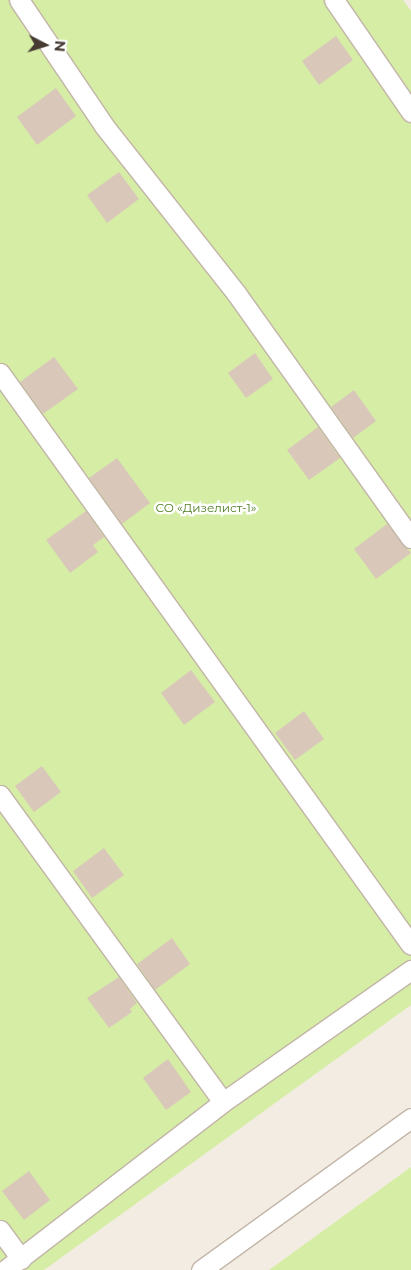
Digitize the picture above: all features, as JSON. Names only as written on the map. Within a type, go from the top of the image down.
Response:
[{"type":"lane","points":[[19,0],[105,127],[236,293],[411,538]]},
{"type":"lane","points":[[334,0],[411,112]]},
{"type":"lane","points":[[0,373],[411,945]]},
{"type":"lane","points":[[0,795],[223,1102]]},
{"type":"lane","points":[[5,1270],[223,1102],[411,970]]},
{"type":"lane","points":[[201,1270],[411,1118]]},
{"type":"lane","points":[[0,1230],[21,1259]]},
{"type":"green space","name":"СО «Дизелист-1»","points":[[0,0],[403,0],[411,11],[411,1005],[44,1270],[0,1270]]},
{"type":"green space","points":[[411,1167],[411,1270],[269,1270]]},
{"type":"building","points":[[336,36],[353,60],[319,85],[302,61]]},
{"type":"building","points":[[56,88],[76,116],[37,145],[17,117]]},
{"type":"building","points":[[119,172],[139,199],[107,223],[87,195]]},
{"type":"building","points":[[255,353],[273,379],[246,398],[228,373]]},
{"type":"building","points":[[54,357],[78,389],[43,414],[20,382]]},
{"type":"building","points":[[354,390],[376,421],[353,438],[331,407]]},
{"type":"building","points":[[318,427],[340,458],[309,480],[287,450]]},
{"type":"building","points":[[117,458],[150,503],[122,524],[89,478]]},
{"type":"building","points":[[86,511],[104,537],[93,545],[98,552],[70,573],[46,540]]},
{"type":"building","points":[[387,524],[411,553],[376,579],[354,549]]},
{"type":"building","points":[[191,670],[215,702],[184,725],[161,693]]},
{"type":"building","points":[[304,711],[324,739],[295,760],[275,733]]},
{"type":"building","points":[[42,766],[61,792],[34,812],[15,786]]},
{"type":"building","points":[[104,848],[124,875],[92,898],[73,871]]},
{"type":"building","points":[[172,938],[190,964],[155,990],[137,964]]},
{"type":"building","points":[[119,977],[137,1003],[130,1009],[132,1012],[109,1028],[87,998]]},
{"type":"building","points":[[168,1059],[191,1092],[166,1110],[143,1078]]},
{"type":"building","points":[[29,1171],[50,1200],[24,1220],[2,1191]]}]
